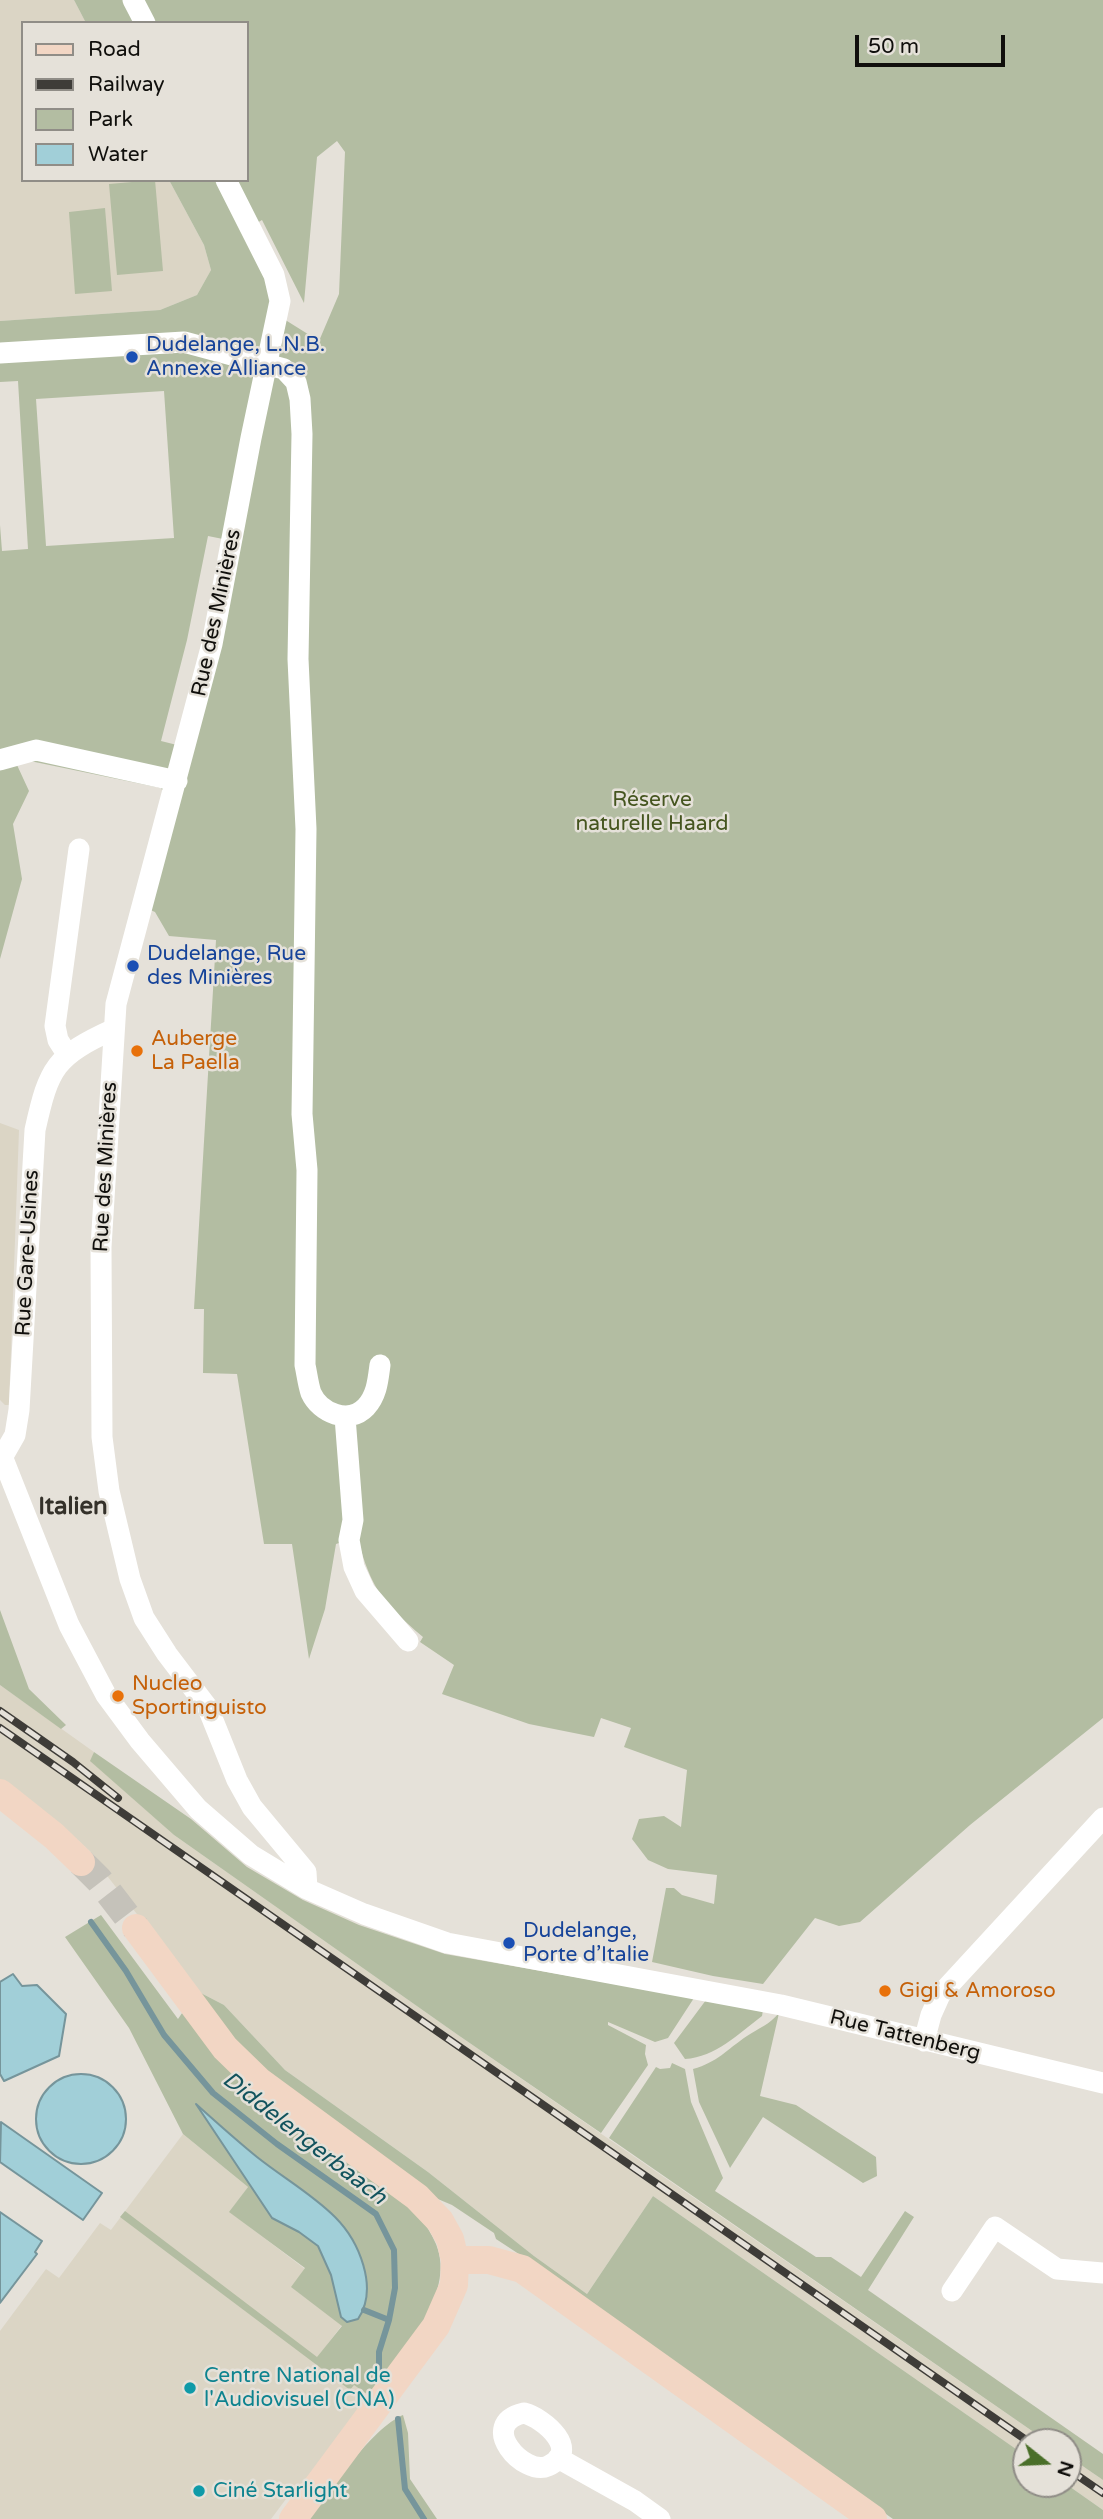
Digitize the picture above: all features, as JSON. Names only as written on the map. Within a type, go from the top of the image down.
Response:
[{"type":"main road","points":[[0,1793],[54,1836],[80,1862]]},
{"type":"main road","points":[[136,1928],[225,2048],[259,2081],[417,2197],[440,2221],[450,2239],[455,2260],[454,2285],[436,2326],[293,2519]]},
{"type":"main road","points":[[455,2260],[489,2260],[522,2269],[873,2519]]},
{"type":"street","points":[[133,0],[144,21]]},
{"type":"street","name":"Rue des Minières","points":[[227,182],[274,275],[278,288],[278,316],[212,644],[121,980],[114,1029],[101,1247],[102,1437],[109,1491],[130,1579],[144,1618],[167,1654],[208,1708],[237,1780],[252,1807],[306,1872],[307,1889]]},
{"type":"street","points":[[0,353],[184,342],[284,369],[296,382],[302,434],[298,659],[306,830],[302,1114],[307,1170],[305,1365],[312,1394],[325,1411],[345,1417],[365,1409],[377,1390],[380,1366]]},
{"type":"street","points":[[0,760],[36,750],[177,781]]},
{"type":"street","points":[[79,849],[55,1026],[58,1040],[66,1054],[114,1029]]},
{"type":"street","name":"Rue Gare-Usines","points":[[66,1054],[50,1077],[35,1130],[19,1410],[15,1435],[2,1453],[69,1625],[106,1695],[140,1741],[198,1810],[251,1855],[307,1889],[364,1914],[447,1943],[706,1991]]},
{"type":"street","points":[[345,1417],[353,1520],[349,1540],[354,1567],[365,1591],[408,1641]]},
{"type":"street","points":[[924,2041],[940,1995],[1103,1818]]},
{"type":"street","name":"Rue Tattenberg","points":[[706,1991],[1103,2083]]},
{"type":"street","points":[[953,2291],[995,2227],[1057,2269],[1103,2273]]},
{"type":"street","points":[[558,2458],[635,2501],[660,2519]]},
{"type":"shaded area","points":[[0,0],[74,0],[85,21],[21,21],[21,182],[170,182],[204,245],[211,270],[197,295],[160,310],[0,321]]},
{"type":"shaded area","points":[[0,1123],[19,1130],[9,1405],[0,1400]]},
{"type":"shaded area","points":[[0,1685],[94,1752],[91,1761],[174,1835],[458,2035],[1028,2428],[1012,2428],[1012,2446],[653,2196],[587,2294],[534,2256],[428,2172],[285,2070],[224,2005],[197,1991],[101,1868],[102,1865],[94,1855],[60,1824],[0,1779]]},
{"type":"shaded area","points":[[183,2134],[248,2187],[230,2212],[305,2269],[292,2287],[342,2325],[314,2362],[350,2389],[353,2384],[365,2393],[371,2392],[311,2479],[295,2487],[271,2519],[0,2519],[0,2331],[46,2269],[59,2278],[100,2223],[111,2230]]},
{"type":"shaded area","points":[[1082,2466],[1103,2480],[1103,2510],[1082,2495]]},
{"type":"green space","name":"Réserve naturelle Haard","points":[[74,0],[1103,0],[1103,1718],[970,1825],[860,1922],[839,1926],[815,1918],[763,1984],[652,1962],[666,1888],[674,1888],[682,1895],[714,1904],[717,1875],[668,1869],[648,1860],[632,1839],[639,1819],[664,1816],[681,1827],[687,1770],[624,1747],[631,1728],[601,1718],[594,1737],[529,1724],[442,1694],[454,1665],[420,1642],[423,1637],[380,1594],[368,1570],[357,1537],[336,1544],[325,1609],[309,1659],[292,1544],[264,1544],[237,1374],[203,1373],[204,1309],[194,1309],[216,940],[169,936],[155,912],[141,906],[171,806],[161,788],[30,761],[17,765],[29,791],[13,824],[22,879],[0,959],[0,525],[2,551],[28,549],[18,381],[0,382],[0,321],[160,310],[197,295],[211,270],[204,245],[170,182],[248,182],[248,21],[85,21]],"holes":[[[337,141],[345,152],[339,294],[319,341],[279,316],[250,227],[262,220],[304,303],[317,157]],[[164,391],[174,538],[46,546],[36,399]],[[208,536],[233,541],[185,747],[161,741],[187,640]]]},
{"type":"green space","points":[[155,182],[163,271],[117,275],[109,184]]},
{"type":"green space","points":[[105,208],[112,291],[75,294],[69,212]]},
{"type":"green space","points":[[0,1610],[29,1689],[66,1725],[61,1729],[0,1685]]},
{"type":"green space","points":[[94,1752],[191,1819],[247,1867],[303,1900],[359,1925],[445,1954],[694,1998],[668,2038],[655,2042],[608,2022],[608,2025],[646,2045],[648,2065],[601,2133],[174,1835],[90,1761]]},
{"type":"green space","points":[[101,1915],[178,2019],[197,1991],[224,2005],[285,2070],[428,2172],[534,2256],[587,2294],[653,2196],[1012,2446],[1012,2498],[1082,2498],[1082,2495],[1103,2510],[1103,2519],[893,2519],[496,2239],[494,2233],[452,2205],[400,2183],[436,2244],[440,2264],[439,2284],[422,2323],[371,2392],[365,2393],[354,2385],[350,2390],[120,2217],[125,2211],[317,2357],[342,2326],[291,2287],[305,2268],[229,2212],[248,2187],[183,2134],[129,2028],[65,1937]],"holes":[[[198,2107],[256,2156],[364,2310],[341,2317],[331,2275],[318,2246],[272,2218]]]},
{"type":"green space","points":[[706,2000],[763,2010],[762,2016],[717,2049],[685,2059],[674,2043]]},
{"type":"green space","points":[[779,2013],[760,2096],[796,2105],[876,2157],[877,2176],[863,2183],[763,2117],[730,2168],[699,2102],[693,2069],[716,2059]]},
{"type":"green space","points":[[672,2063],[685,2069],[691,2102],[723,2178],[715,2191],[816,2257],[831,2257],[861,2277],[905,2211],[914,2217],[868,2290],[1066,2428],[1028,2428],[609,2138],[656,2067],[670,2068]]},
{"type":"green space","points":[[403,2415],[408,2433],[410,2479],[437,2519],[308,2519],[365,2446],[391,2422]]},
{"type":"green space","points":[[1082,2439],[1103,2454],[1103,2480],[1082,2466]]},
{"type":"water","points":[[13,1974],[22,1986],[37,1985],[66,2014],[59,2056],[4,2081],[0,2074],[0,1982]]},
{"type":"water","points":[[81,2074],[98,2077],[113,2087],[123,2102],[126,2119],[123,2136],[113,2151],[98,2161],[81,2164],[64,2161],[49,2151],[39,2136],[36,2119],[39,2102],[49,2087],[64,2077]]},
{"type":"water","points":[[196,2104],[257,2157],[317,2201],[344,2227],[358,2252],[366,2279],[367,2293],[358,2319],[347,2322],[341,2317],[331,2275],[318,2246],[272,2218]]},
{"type":"water","points":[[1,2122],[102,2193],[83,2220],[0,2162]]},
{"type":"water","points":[[0,2212],[42,2241],[35,2252],[37,2254],[0,2303]]},
{"type":"waterway","name":"Diddelengerbaach","points":[[91,1922],[126,1971],[164,2035],[213,2093],[277,2144],[376,2214],[394,2250],[395,2288],[379,2352],[379,2373]]},
{"type":"waterway","points":[[364,2310],[389,2320]]},
{"type":"waterway","name":"Diddelengerbaach","points":[[398,2419],[405,2489],[424,2519]]},
{"type":"tunnel","points":[[81,1862],[99,1880],[136,1928]]},
{"type":"railway","points":[[0,1711],[73,1762],[118,1798]]},
{"type":"railway","points":[[0,1728],[1012,2430]]},
{"type":"railway","points":[[1082,2479],[1103,2493]]},
{"type":"place","name":"Dudelange, L.N.B. Annexe Alliance","points":[[132,357]]},
{"type":"place","name":"Dudelange, Rue des Minières","points":[[133,966]]},
{"type":"place","name":"Auberge La Paella","points":[[137,1051]]},
{"type":"place","name":"Nucleo Sportinguisto","points":[[118,1696]]},
{"type":"place","name":"Dudelange, Porte d’Italie","points":[[509,1943]]},
{"type":"place","name":"Gigi & Amoroso","points":[[885,1991]]},
{"type":"place","name":"Centre National de l'Audiovisuel (CNA)","points":[[190,2388]]},
{"type":"place","name":"Ciné Starlight","points":[[199,2491]]},
{"type":"district","name":"Italien","points":[[73,1508]]}]
